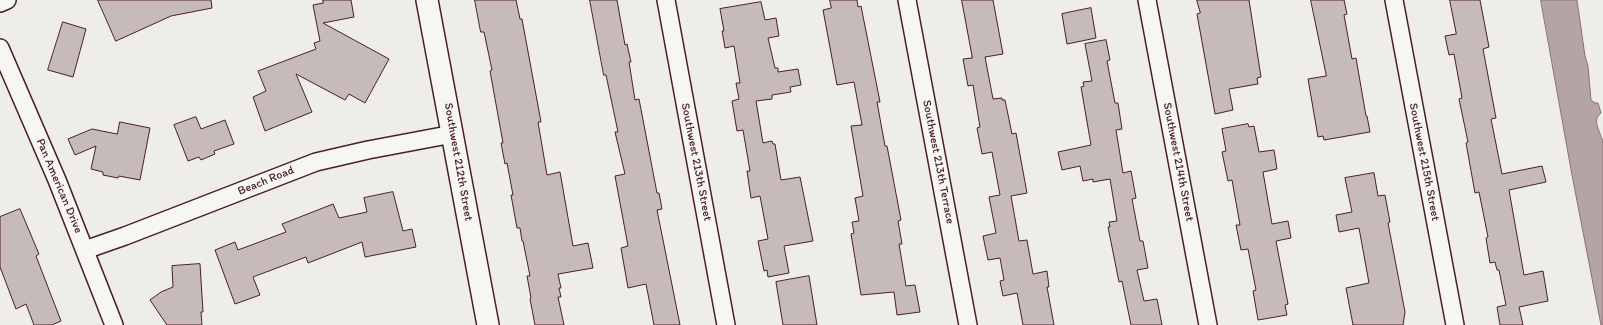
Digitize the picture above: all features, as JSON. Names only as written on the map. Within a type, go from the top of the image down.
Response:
[{"type":"street","points":[[0,3],[6,0]]},
{"type":"street","name":"Southwest 212th Street","points":[[427,0],[488,325]]},
{"type":"street","name":"Southwest 213th Street","points":[[666,0],[726,325]]},
{"type":"street","name":"Southwest 213th Terrace","points":[[908,0],[968,325]]},
{"type":"street","name":"Southwest 214th Street","points":[[1147,0],[1208,325]]},
{"type":"street","name":"Southwest 215th Street","points":[[1394,0],[1455,325]]},
{"type":"street","name":"Pan American Drive","points":[[0,48],[86,250],[114,325]]},
{"type":"street","name":"Beach Road","points":[[86,250],[133,234],[316,162],[362,151],[453,134]]},
{"type":"shaded area","points":[[1541,0],[1577,0],[1585,56],[1588,66],[1591,100],[1598,103],[1601,113],[1598,116],[1597,123],[1603,142],[1603,325],[1601,325],[1572,175]]},
{"type":"building","points":[[98,0],[211,0],[212,8],[171,16],[116,41]]},
{"type":"building","points":[[323,0],[351,0],[354,17],[323,23],[389,59],[365,103],[349,94],[345,100],[296,74],[312,112],[265,131],[253,97],[266,91],[258,71],[316,49],[314,43],[320,41],[313,5],[323,3]]},
{"type":"building","points":[[475,0],[516,0],[520,19],[522,19],[541,122],[538,122],[547,175],[560,172],[573,246],[588,243],[593,268],[558,274],[561,297],[558,297],[564,325],[535,325],[527,276],[530,276],[520,228],[517,228],[507,163],[505,164],[501,143],[503,143],[490,71],[492,70],[484,32],[481,32]]},
{"type":"building","points":[[590,0],[617,0],[625,45],[627,44],[631,62],[629,62],[635,100],[639,99],[657,193],[659,193],[662,209],[657,210],[680,325],[654,325],[646,284],[628,288],[621,248],[628,246],[615,176],[625,174],[615,132],[618,132],[606,75],[604,75]]},
{"type":"building","points":[[830,0],[857,0],[858,7],[861,6],[880,102],[877,102],[885,146],[887,146],[901,220],[898,221],[902,244],[899,244],[906,286],[915,285],[920,312],[897,315],[894,292],[861,295],[851,234],[854,233],[852,222],[859,221],[855,198],[863,196],[851,126],[862,125],[854,82],[837,85],[823,10],[831,8]]},
{"type":"building","points":[[962,0],[993,0],[1003,54],[985,57],[993,99],[1002,98],[1002,100],[1005,100],[1012,134],[1016,133],[1027,193],[1011,196],[1019,241],[1027,240],[1033,274],[1047,271],[1049,287],[1047,287],[1054,325],[1023,325],[1017,293],[1003,296],[1000,281],[1004,280],[1000,258],[988,260],[983,236],[996,233],[989,197],[1000,195],[992,152],[982,154],[977,128],[980,127],[973,85],[968,86],[963,59],[972,58]]},
{"type":"building","points":[[1197,0],[1249,0],[1261,77],[1257,78],[1258,84],[1229,89],[1233,110],[1215,114],[1197,14],[1200,13]]},
{"type":"building","points":[[1311,0],[1344,0],[1347,14],[1344,15],[1352,59],[1356,58],[1370,132],[1324,140],[1323,136],[1318,137],[1308,79],[1326,76]]},
{"type":"building","points":[[1450,0],[1480,0],[1489,47],[1483,49],[1496,118],[1491,119],[1502,174],[1542,166],[1546,182],[1509,190],[1524,275],[1543,271],[1548,301],[1519,307],[1523,325],[1500,325],[1497,307],[1506,305],[1499,270],[1497,270],[1495,262],[1490,263],[1486,238],[1488,237],[1479,192],[1475,193],[1466,143],[1468,142],[1459,99],[1462,98],[1454,54],[1449,55],[1445,36],[1456,34]]},
{"type":"building","points":[[761,2],[765,20],[776,18],[779,36],[768,38],[775,68],[778,68],[778,72],[798,69],[801,85],[790,87],[791,92],[772,95],[772,99],[756,101],[763,143],[772,141],[773,144],[775,144],[781,180],[800,177],[813,241],[784,246],[789,273],[768,277],[767,270],[764,271],[758,241],[768,239],[760,196],[751,198],[747,171],[750,171],[743,130],[737,131],[732,101],[739,99],[736,83],[740,83],[734,46],[725,48],[720,9]]},
{"type":"building","points":[[1091,8],[1096,38],[1067,44],[1062,14]]},
{"type":"building","points":[[63,22],[86,29],[73,77],[48,70]]},
{"type":"building","points":[[1106,40],[1110,60],[1107,61],[1115,103],[1118,103],[1122,129],[1116,130],[1123,173],[1131,171],[1136,198],[1132,199],[1140,241],[1143,241],[1148,268],[1137,270],[1144,301],[1157,299],[1162,325],[1131,325],[1122,281],[1119,282],[1108,227],[1110,227],[1109,222],[1117,221],[1110,179],[1093,182],[1093,179],[1083,181],[1080,166],[1062,170],[1058,152],[1091,145],[1081,87],[1084,86],[1083,82],[1092,81],[1085,44]]},
{"type":"building","points":[[196,117],[201,129],[225,120],[234,144],[214,151],[215,154],[201,160],[199,157],[188,161],[174,125]]},
{"type":"building","points":[[120,122],[150,128],[140,180],[103,175],[103,172],[91,169],[96,146],[75,155],[68,139],[92,129],[117,134]]},
{"type":"building","points":[[1248,124],[1249,127],[1254,126],[1259,152],[1274,150],[1277,169],[1263,172],[1272,224],[1288,221],[1291,238],[1276,241],[1288,304],[1285,305],[1287,315],[1258,320],[1253,291],[1256,290],[1248,249],[1241,250],[1236,225],[1240,225],[1232,180],[1228,181],[1222,152],[1226,151],[1222,129]]},
{"type":"building","points":[[1374,173],[1378,196],[1385,195],[1390,222],[1388,223],[1405,312],[1403,325],[1353,325],[1346,288],[1369,283],[1359,228],[1339,232],[1336,215],[1352,212],[1345,178]]},
{"type":"building","points":[[393,192],[403,231],[412,229],[416,247],[365,257],[362,242],[308,263],[306,257],[253,277],[260,295],[235,304],[215,250],[235,242],[238,250],[286,232],[282,224],[333,204],[339,218],[367,212],[364,198]]},
{"type":"building","points":[[20,209],[39,254],[36,256],[61,321],[52,325],[34,325],[26,304],[16,309],[0,267],[0,217]]},
{"type":"building","points":[[200,264],[203,312],[201,312],[202,325],[167,325],[150,300],[161,292],[173,287],[172,266]]},
{"type":"building","points":[[809,276],[817,325],[783,325],[776,282]]}]
